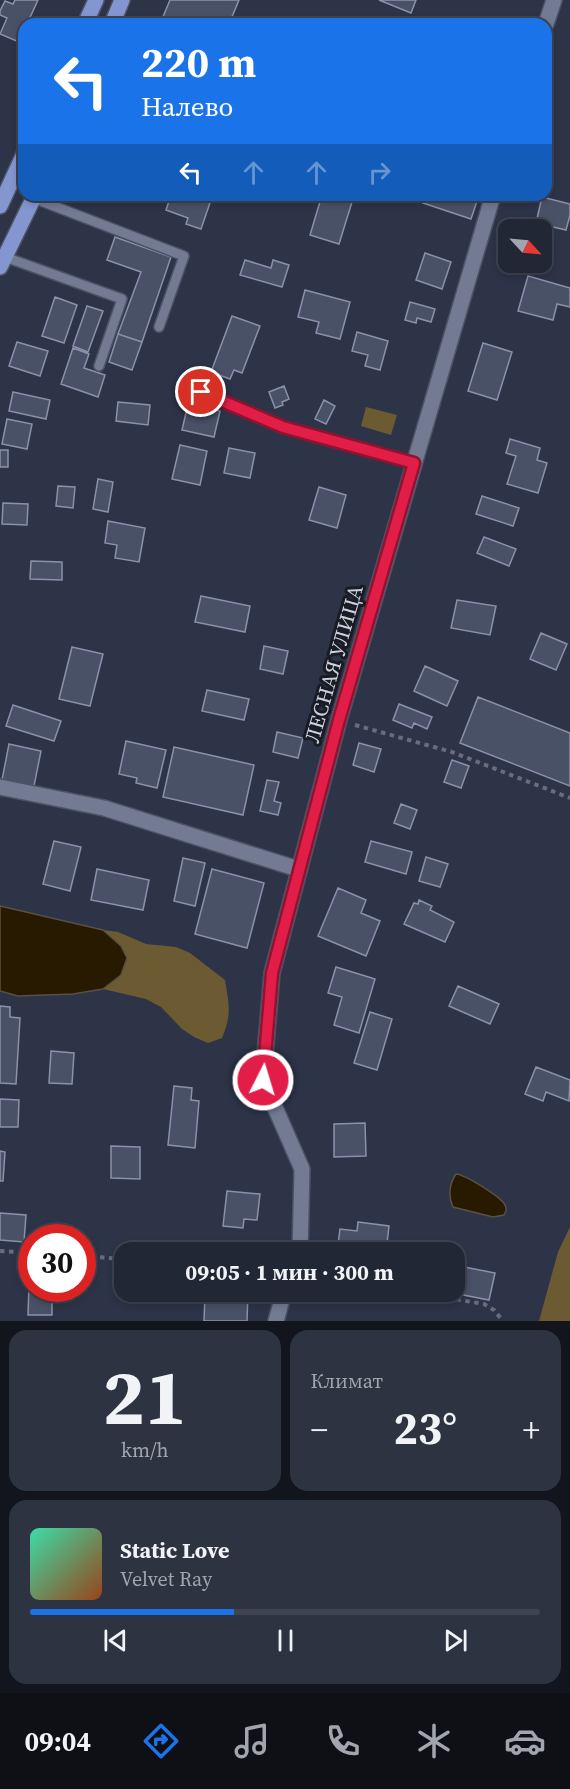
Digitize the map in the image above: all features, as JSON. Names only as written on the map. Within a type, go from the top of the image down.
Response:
[{"type":"main road","points":[[88,18],[96,0]]},
{"type":"main road","points":[[114,18],[122,0]]},
{"type":"main road","points":[[0,206],[18,167]]},
{"type":"main road","points":[[2,262],[32,201]]},
{"type":"street","points":[[548,18],[554,0]]},
{"type":"street","name":"ЛЕСНАЯ УЛИЦА","points":[[300,1242],[302,1169],[263,1080],[272,973],[339,720],[491,201]]},
{"type":"street","points":[[0,787],[104,808],[298,869]]},
{"type":"street","points":[[276,1321],[281,1302]]},
{"type":"lane","points":[[46,201],[184,256],[159,327]]},
{"type":"lane","points":[[2,262],[122,299],[99,366]]},
{"type":"lane","points":[[201,392],[283,427],[414,463]]},
{"type":"path","points":[[339,720],[452,752],[570,798]]},
{"type":"path","points":[[0,1251],[18,1252]]},
{"type":"path","points":[[96,1257],[114,1258]]},
{"type":"path","points":[[465,1301],[484,1304],[494,1310],[503,1321]]},
{"type":"shaded area","points":[[366,407],[397,415],[391,435],[361,426]]},
{"type":"shaded area","points":[[0,906],[103,930],[121,946],[127,958],[121,975],[103,989],[73,994],[18,996],[0,991]]},
{"type":"shaded area","points":[[103,930],[118,932],[146,944],[176,947],[190,953],[225,980],[229,1009],[222,1038],[208,1043],[182,1029],[161,1007],[146,999],[103,989],[121,975]]},
{"type":"shaded area","points":[[456,1174],[475,1182],[502,1201],[506,1210],[504,1215],[493,1217],[453,1207],[450,1190]]},
{"type":"shaded area","points":[[570,1227],[570,1321],[539,1321],[558,1252]]},
{"type":"building","points":[[15,0],[38,0],[30,18],[18,18],[18,42],[0,34],[7,18],[0,15],[0,11],[5,1],[13,4]]},
{"type":"building","points":[[170,0],[239,0],[232,18],[162,18]]},
{"type":"building","points":[[379,0],[416,0],[411,13]]},
{"type":"building","points":[[552,200],[570,204],[566,230],[552,227],[552,219],[537,219],[541,201]]},
{"type":"building","points":[[169,201],[211,201],[201,229],[186,224],[188,218],[166,210]]},
{"type":"building","points":[[320,201],[352,202],[339,244],[310,235]]},
{"type":"building","points":[[424,201],[477,201],[471,219],[423,203]]},
{"type":"building","points":[[115,237],[171,257],[142,342],[118,334],[141,272],[107,260]]},
{"type":"building","points":[[425,253],[451,262],[442,289],[416,280]]},
{"type":"building","points":[[245,260],[271,268],[273,260],[289,265],[282,287],[240,275]]},
{"type":"building","points":[[528,276],[570,288],[570,307],[557,304],[553,320],[518,311]]},
{"type":"building","points":[[305,290],[350,302],[340,339],[316,333],[319,322],[298,317]]},
{"type":"building","points":[[55,297],[77,305],[64,343],[42,336]]},
{"type":"building","points":[[410,302],[435,309],[431,322],[417,318],[416,323],[405,320]]},
{"type":"building","points":[[87,306],[103,311],[88,352],[73,346]]},
{"type":"building","points":[[232,316],[260,326],[242,373],[234,370],[230,379],[211,372]]},
{"type":"building","points":[[357,332],[388,341],[380,370],[365,366],[368,355],[352,351]]},
{"type":"building","points":[[118,334],[142,342],[132,370],[109,362]]},
{"type":"building","points":[[17,342],[48,351],[40,376],[9,366]]},
{"type":"building","points":[[483,343],[512,352],[497,400],[468,391]]},
{"type":"building","points":[[73,348],[89,354],[84,368],[105,375],[98,397],[61,384]]},
{"type":"building","points":[[284,386],[289,399],[282,402],[283,405],[275,408],[269,392]]},
{"type":"building","points":[[13,392],[50,400],[46,419],[9,411]]},
{"type":"building","points":[[324,400],[335,406],[326,424],[315,419]]},
{"type":"building","points":[[118,402],[150,405],[148,425],[116,421]]},
{"type":"building","points":[[188,404],[220,411],[214,437],[182,430]]},
{"type":"building","points":[[7,419],[32,424],[27,449],[2,444]]},
{"type":"building","points":[[510,439],[540,448],[537,460],[547,463],[538,493],[507,484],[516,456],[506,453]]},
{"type":"building","points":[[180,445],[207,451],[200,485],[172,479]]},
{"type":"building","points":[[229,448],[255,453],[250,478],[224,473]]},
{"type":"building","points":[[0,450],[8,450],[8,467],[0,467]]},
{"type":"building","points":[[98,479],[113,482],[108,512],[93,509]]},
{"type":"building","points":[[58,486],[75,487],[73,508],[56,506]]},
{"type":"building","points":[[319,487],[346,495],[337,528],[309,520]]},
{"type":"building","points":[[482,496],[519,508],[513,526],[476,514]]},
{"type":"building","points":[[3,503],[28,504],[27,525],[2,524]]},
{"type":"building","points":[[108,521],[145,528],[139,562],[115,558],[117,545],[105,543]]},
{"type":"building","points":[[484,537],[516,549],[509,566],[477,553]]},
{"type":"building","points":[[31,561],[62,562],[62,580],[30,579]]},
{"type":"building","points":[[201,596],[250,606],[245,632],[195,622]]},
{"type":"building","points":[[457,600],[496,606],[490,635],[451,628]]},
{"type":"building","points":[[541,633],[567,644],[556,670],[530,659]]},
{"type":"building","points":[[264,646],[288,651],[283,674],[260,669]]},
{"type":"building","points":[[72,647],[103,654],[90,706],[59,699]]},
{"type":"building","points":[[425,666],[458,681],[447,706],[414,691]]},
{"type":"building","points":[[207,690],[249,699],[244,720],[202,711]]},
{"type":"building","points":[[478,697],[570,733],[570,786],[460,743]]},
{"type":"building","points":[[399,704],[432,717],[427,729],[414,723],[412,728],[393,720]]},
{"type":"building","points":[[13,705],[61,721],[54,741],[6,726]]},
{"type":"building","points":[[277,732],[303,738],[298,758],[273,752]]},
{"type":"building","points":[[126,741],[166,750],[157,788],[136,783],[137,778],[119,774]]},
{"type":"building","points":[[359,743],[381,749],[374,772],[353,765]]},
{"type":"building","points":[[9,744],[41,751],[34,786],[2,780]]},
{"type":"building","points":[[174,747],[254,765],[243,815],[163,797]]},
{"type":"building","points":[[452,760],[469,766],[461,788],[444,782]]},
{"type":"building","points":[[267,780],[279,782],[274,801],[281,803],[278,815],[260,811]]},
{"type":"building","points":[[401,804],[417,810],[410,829],[394,823]]},
{"type":"building","points":[[54,841],[81,847],[70,891],[43,884]]},
{"type":"building","points":[[371,841],[412,852],[406,874],[365,862]]},
{"type":"building","points":[[426,857],[448,864],[440,887],[419,881]]},
{"type":"building","points":[[183,858],[205,863],[195,906],[174,901]]},
{"type":"building","points":[[97,869],[149,880],[143,910],[91,900]]},
{"type":"building","points":[[212,869],[264,883],[247,948],[195,934]]},
{"type":"building","points":[[338,888],[366,900],[361,913],[380,921],[366,956],[318,936]]},
{"type":"building","points":[[419,900],[432,906],[430,910],[454,922],[445,942],[404,924],[414,903],[418,904]]},
{"type":"building","points":[[336,967],[375,979],[359,1033],[334,1025],[342,997],[328,993]]},
{"type":"building","points":[[458,986],[499,1004],[490,1024],[449,1006]]},
{"type":"building","points":[[0,1006],[10,1007],[10,1017],[20,1018],[16,1084],[0,1083]]},
{"type":"building","points":[[370,1012],[392,1019],[377,1070],[354,1063]]},
{"type":"building","points":[[51,1051],[74,1053],[72,1084],[49,1083]]},
{"type":"building","points":[[536,1067],[570,1080],[569,1101],[546,1092],[543,1101],[525,1094]]},
{"type":"building","points":[[174,1086],[192,1088],[191,1100],[199,1101],[195,1148],[168,1145]]},
{"type":"building","points":[[0,1099],[19,1100],[18,1127],[0,1127]]},
{"type":"building","points":[[365,1123],[366,1156],[334,1157],[334,1124]]},
{"type":"building","points":[[111,1146],[140,1147],[140,1179],[111,1178]]},
{"type":"building","points":[[0,1151],[5,1152],[3,1181],[0,1181]]},
{"type":"building","points":[[227,1191],[260,1194],[257,1220],[244,1219],[243,1228],[223,1226]]},
{"type":"building","points":[[0,1213],[26,1215],[25,1224],[18,1224],[18,1242],[0,1240]]},
{"type":"building","points":[[358,1222],[389,1226],[387,1242],[338,1242],[340,1229],[357,1231]]},
{"type":"building","points":[[465,1267],[495,1273],[489,1300],[465,1295]]},
{"type":"building","points":[[28,1302],[52,1302],[52,1315],[28,1315]]},
{"type":"building","points":[[205,1302],[248,1302],[247,1321],[204,1321]]},
{"type":"route","points":[[201,392],[283,427],[414,463],[339,720],[272,973],[263,1080]]}]
